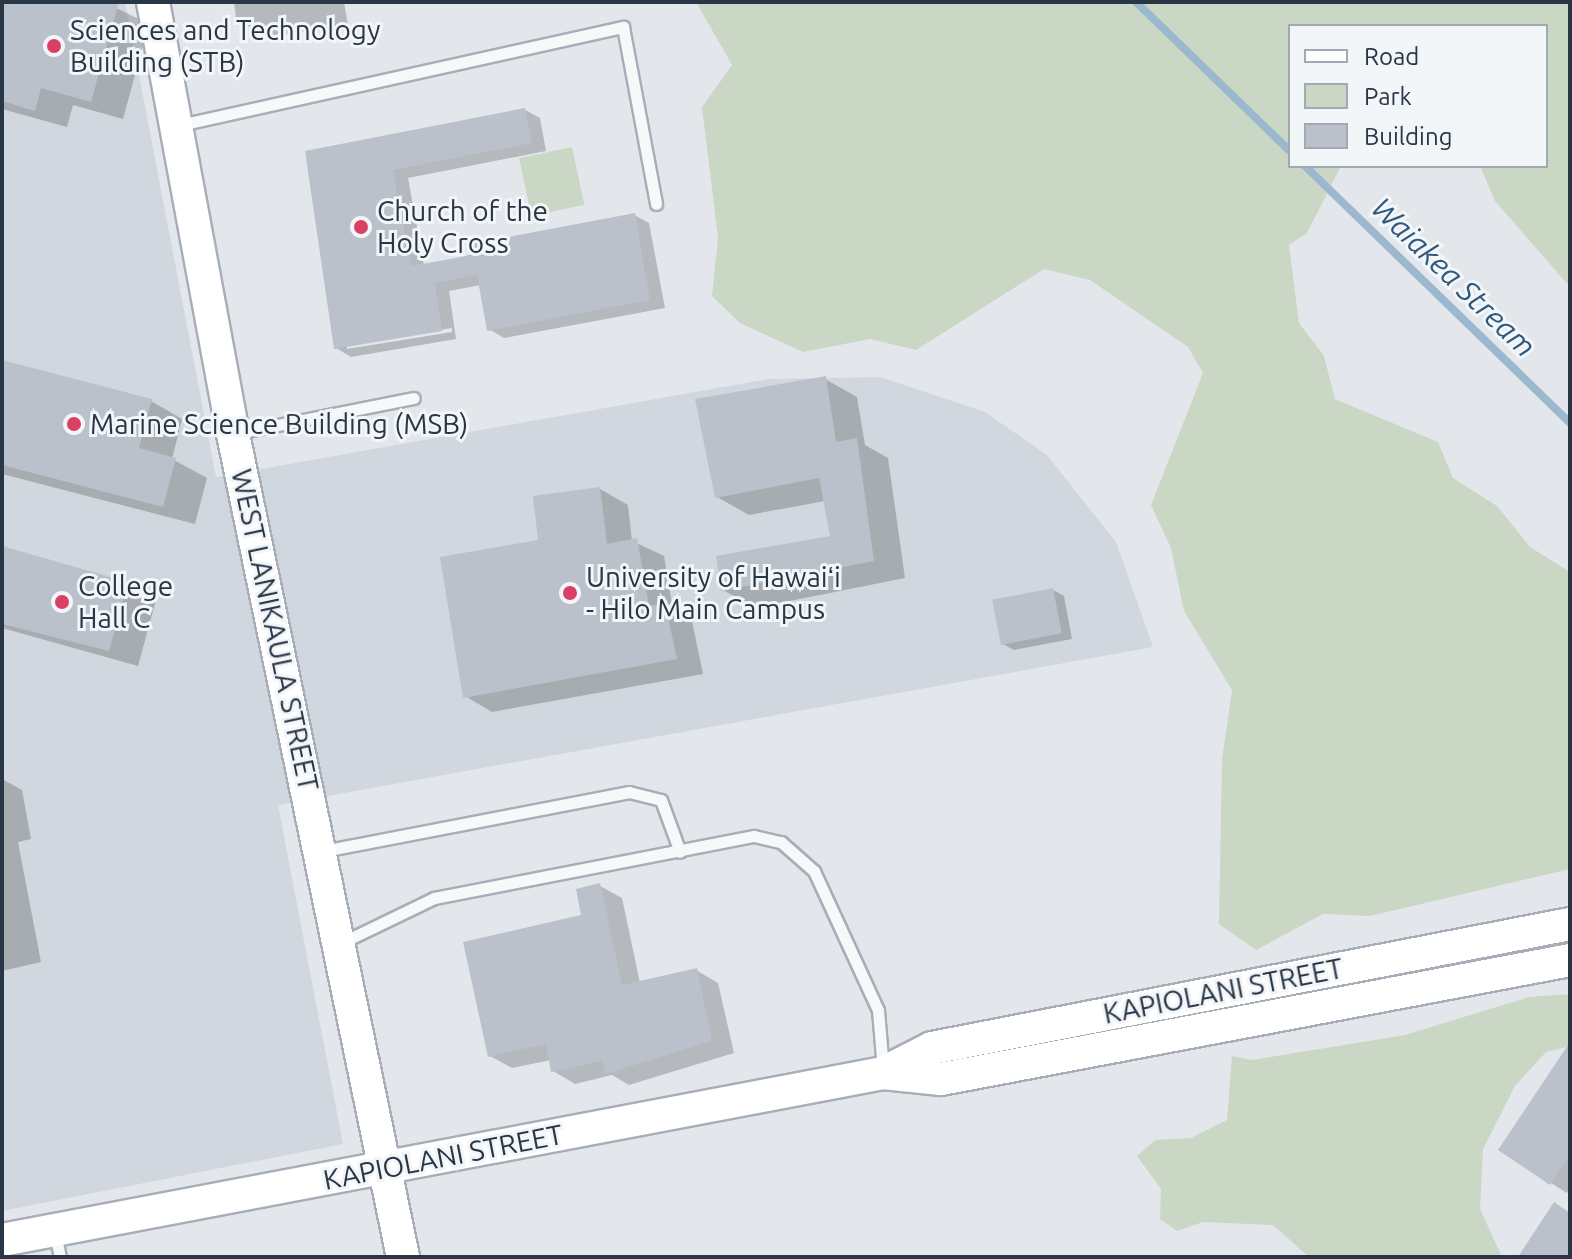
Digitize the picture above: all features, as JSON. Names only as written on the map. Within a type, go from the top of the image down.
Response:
[{"type":"street","name":"WEST LANIKAULA STREET","points":[[153,2],[233,434],[322,851],[403,1257]]},
{"type":"street","name":"KAPIOLANI STREET","points":[[2,1240],[57,1244],[385,1168],[883,1073],[932,1048],[1570,924]]},
{"type":"street","name":"KAPIOLANI STREET","points":[[883,1073],[941,1079],[1570,960]]},
{"type":"lane","points":[[176,126],[623,27],[656,204]]},
{"type":"lane","points":[[233,434],[414,398]]},
{"type":"lane","points":[[322,851],[629,792],[661,800],[680,852]]},
{"type":"lane","points":[[340,944],[434,898],[754,836],[781,842],[814,871],[878,1010],[883,1073]]},
{"type":"shaded area","name":"University of Hawaiʻi - Hilo Main Campus","points":[[2,2],[125,2],[216,477],[768,379],[880,377],[985,412],[1047,455],[1116,542],[1153,647],[278,805],[343,1144],[2,1211]]},
{"type":"green space","points":[[696,2],[1570,2],[1570,287],[1495,201],[1481,168],[1548,168],[1548,24],[1288,24],[1288,168],[1340,168],[1307,233],[1289,245],[1299,323],[1324,356],[1335,399],[1438,442],[1453,478],[1497,506],[1530,547],[1570,572],[1570,869],[1370,916],[1323,914],[1256,950],[1219,924],[1222,760],[1232,690],[1184,611],[1171,548],[1151,505],[1203,373],[1188,347],[1090,280],[1044,269],[916,350],[870,339],[803,352],[740,323],[712,296],[718,238],[702,107],[732,65]]},
{"type":"green space","points":[[572,147],[584,205],[531,216],[519,158]]},
{"type":"green space","points":[[1570,994],[1570,1046],[1546,1052],[1515,1086],[1483,1149],[1480,1209],[1502,1257],[1309,1257],[1273,1225],[1203,1222],[1177,1231],[1160,1219],[1161,1189],[1137,1156],[1155,1140],[1191,1138],[1227,1120],[1232,1056],[1252,1060],[1405,1035],[1529,997]]},
{"type":"building","name":"Sciences and Technology Building (STB)","points":[[2,2],[119,2],[91,102],[41,88],[35,111],[2,101]]},
{"type":"building","points":[[525,108],[532,143],[393,170],[411,266],[473,255],[471,244],[635,213],[650,300],[487,331],[477,275],[435,283],[442,331],[334,349],[305,151]]},
{"type":"building","name":"Marine Science Building (MSB)","points":[[2,360],[152,399],[139,448],[176,458],[163,507],[2,465]]},
{"type":"building","points":[[826,376],[836,442],[857,438],[874,561],[721,591],[716,556],[830,536],[819,478],[715,498],[695,399]]},
{"type":"building","points":[[600,487],[607,544],[637,538],[649,606],[665,603],[677,659],[463,698],[440,557],[538,540],[533,496]]},
{"type":"building","name":"College Hall C","points":[[2,546],[128,582],[109,651],[2,624]]},
{"type":"building","points":[[1053,588],[1062,633],[1001,645],[992,600]]},
{"type":"building","points":[[600,883],[622,985],[697,968],[712,1041],[605,1074],[602,1061],[551,1072],[546,1044],[488,1057],[463,942],[581,915],[576,889]]},
{"type":"building","points":[[1570,1042],[1570,1154],[1550,1185],[1498,1150]]},
{"type":"building","points":[[1554,1202],[1570,1213],[1570,1257],[1518,1257]]},
{"type":"waterway","name":"Waiakea Stream","points":[[1136,2],[1288,149]]},
{"type":"waterway","name":"Waiakea Stream","points":[[1307,168],[1570,423]]},
{"type":"place","name":"Sciences and Technology Building (STB)","points":[[54,46]]},
{"type":"place","name":"Church of the Holy Cross","points":[[361,227]]},
{"type":"place","name":"Marine Science Building (MSB)","points":[[74,424]]},
{"type":"place","name":"University of Hawaiʻi - Hilo Main Campus","points":[[570,593]]},
{"type":"place","name":"College Hall C","points":[[62,602]]}]
